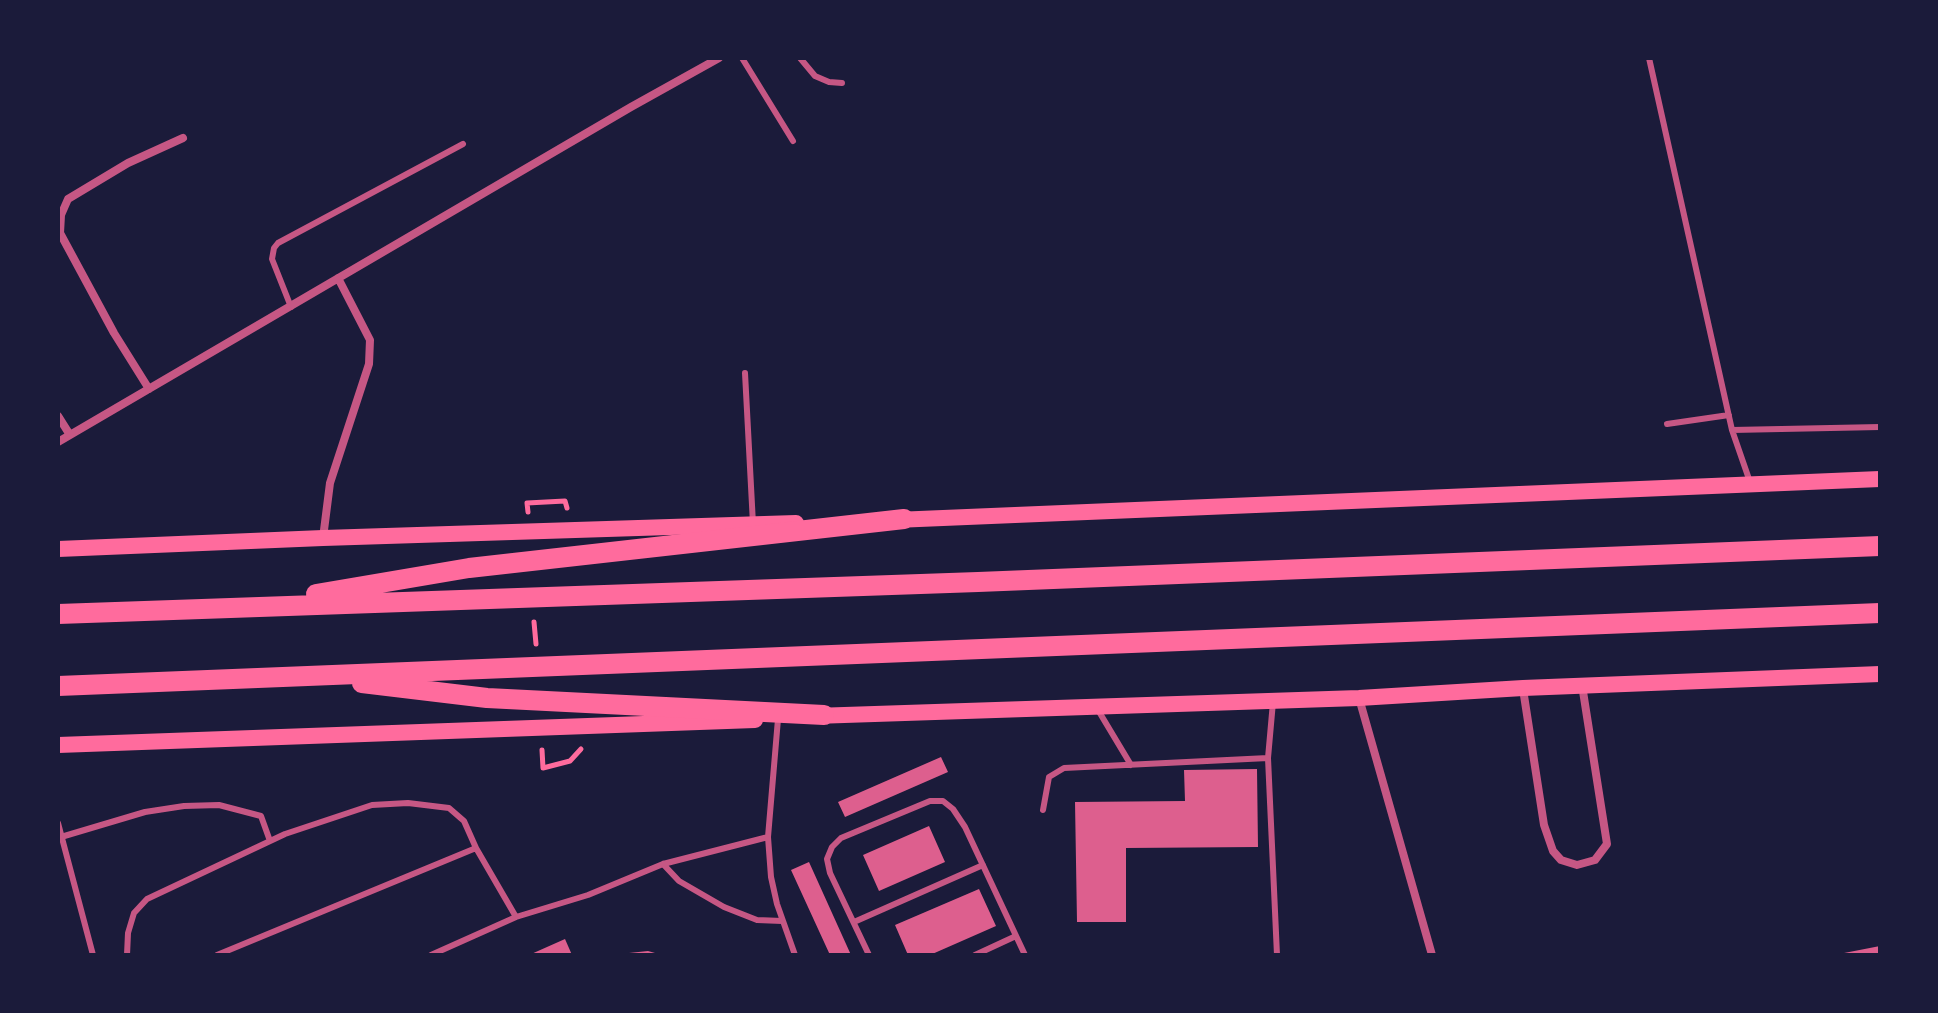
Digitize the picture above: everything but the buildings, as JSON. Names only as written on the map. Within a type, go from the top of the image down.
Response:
[{"type":"highway","points":[[245,606],[469,568],[904,519]]},
{"type":"highway","points":[[58,614],[963,583],[1880,546]]},
{"type":"highway","points":[[58,686],[1880,613]]},
{"type":"highway","points":[[297,675],[487,698],[824,715]]},
{"type":"main road","points":[[58,549],[904,519],[1880,479]]},
{"type":"main road","points":[[58,745],[1359,698],[1582,685],[1880,674]]},
{"type":"street","points":[[58,442],[719,58]]},
{"type":"street","points":[[149,389],[114,333],[60,233],[61,215],[68,199],[128,163],[183,138]]},
{"type":"street","points":[[323,538],[330,483],[369,364],[370,340],[338,278]]},
{"type":"street","points":[[58,416],[70,435]]},
{"type":"street","points":[[1523,688],[1544,825],[1553,851],[1561,860],[1577,865],[1595,860],[1607,844],[1582,685]]},
{"type":"street","points":[[1359,698],[1432,955]]},
{"type":"lane","points":[[742,58],[793,141]]},
{"type":"lane","points":[[800,58],[815,76],[842,83]]},
{"type":"lane","points":[[1649,58],[1732,430],[1750,484]]},
{"type":"lane","points":[[291,307],[272,259],[278,243],[463,144]]},
{"type":"lane","points":[[745,373],[753,524]]},
{"type":"lane","points":[[1667,424],[1729,415]]},
{"type":"lane","points":[[1732,430],[1880,427]]},
{"type":"lane","points":[[1273,701],[1268,758],[1277,955]]},
{"type":"lane","points":[[1096,707],[1131,765]]},
{"type":"lane","points":[[778,719],[768,837],[771,877],[782,921],[795,955]]},
{"type":"lane","points":[[1043,810],[1049,777],[1056,771],[1268,758]]},
{"type":"lane","points":[[869,955],[830,873],[827,859],[832,847],[841,838],[930,801],[943,801],[953,809],[965,827],[1025,955]]},
{"type":"lane","points":[[127,955],[128,933],[134,913],[147,899],[270,841],[372,805],[408,803],[449,808],[464,821],[516,917]]},
{"type":"lane","points":[[61,837],[145,812],[219,805],[261,816],[270,841]]},
{"type":"lane","points":[[58,823],[93,955]]},
{"type":"lane","points":[[431,955],[516,917],[588,895],[663,864],[768,837]]},
{"type":"lane","points":[[217,955],[476,848]]},
{"type":"lane","points":[[663,864],[679,881],[724,907],[757,920],[782,921]]},
{"type":"lane","points":[[854,922],[983,865]]},
{"type":"lane","points":[[975,955],[1016,936]]},
{"type":"path","points":[[527,503],[528,519]]},
{"type":"path","points":[[534,612],[537,659]]},
{"type":"path","points":[[541,737],[543,768]]}]
